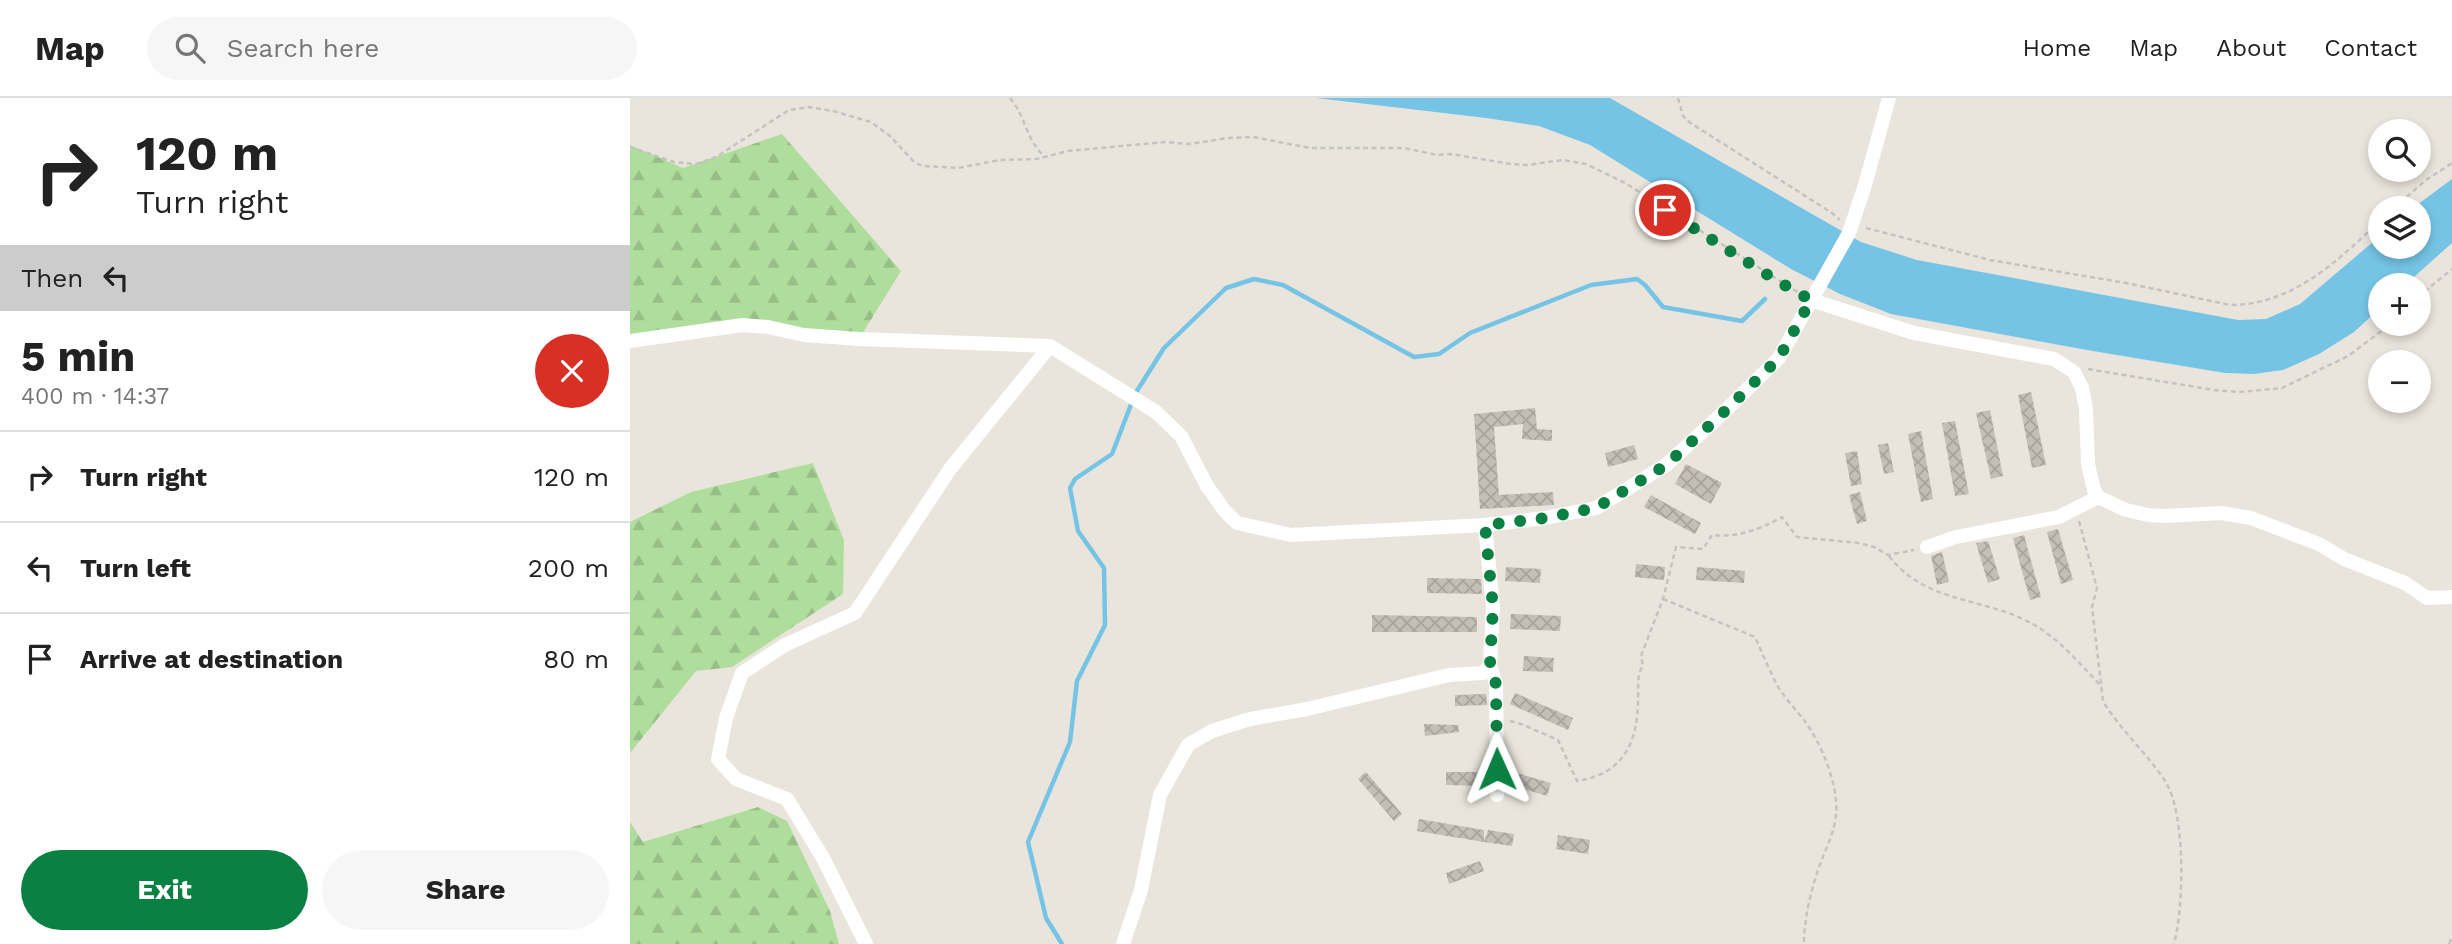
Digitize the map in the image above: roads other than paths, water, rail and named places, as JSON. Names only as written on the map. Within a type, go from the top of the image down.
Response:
[{"type":"street","points":[[630,341],[743,326],[768,327],[804,335],[859,339],[1050,346],[1156,412],[1181,436],[1207,486],[1237,523],[1291,535],[1485,525],[1545,518],[1596,508],[1666,465],[1779,358],[1850,230],[1889,98]]},
{"type":"street","points":[[1814,296],[1914,333],[2054,359],[2067,366],[2074,372],[2082,388],[2086,409],[2088,464],[2098,497],[2126,510],[2148,515],[2221,513],[2251,518],[2319,544],[2344,559],[2405,583],[2427,598],[2452,597]]},
{"type":"street","points":[[866,944],[823,858],[787,799],[736,779],[718,759],[726,718],[742,673],[785,645],[855,613],[950,469],[1050,346]]},
{"type":"street","points":[[1927,547],[1956,537],[2059,517],[2098,497]]},
{"type":"street","points":[[1485,525],[1493,607],[1490,665],[1496,684],[1497,795]]},
{"type":"street","points":[[1123,944],[1141,890],[1160,796],[1188,745],[1212,731],[1239,722],[1317,707],[1449,675],[1483,673],[1490,665]]},
{"type":"water","points":[[1316,98],[1610,98],[1861,242],[1917,260],[2238,320],[2266,319],[2300,304],[2368,246],[2368,259],[2431,259],[2429,196],[2452,179],[2452,243],[2418,273],[2368,273],[2368,319],[2354,332],[2319,354],[2283,370],[2254,374],[2225,373],[1891,314],[1840,294],[1791,269],[1590,145],[1539,126]]},
{"type":"waterway","points":[[1135,394],[1164,348],[1226,288],[1254,279],[1283,285],[1414,357],[1439,354],[1470,333],[1591,285],[1637,279],[1663,307],[1742,321],[1765,299]]},
{"type":"waterway","points":[[1062,944],[1046,918],[1028,842],[1070,742],[1077,681],[1105,625],[1104,568],[1078,531],[1070,488],[1075,479],[1112,454],[1132,402]]}]
